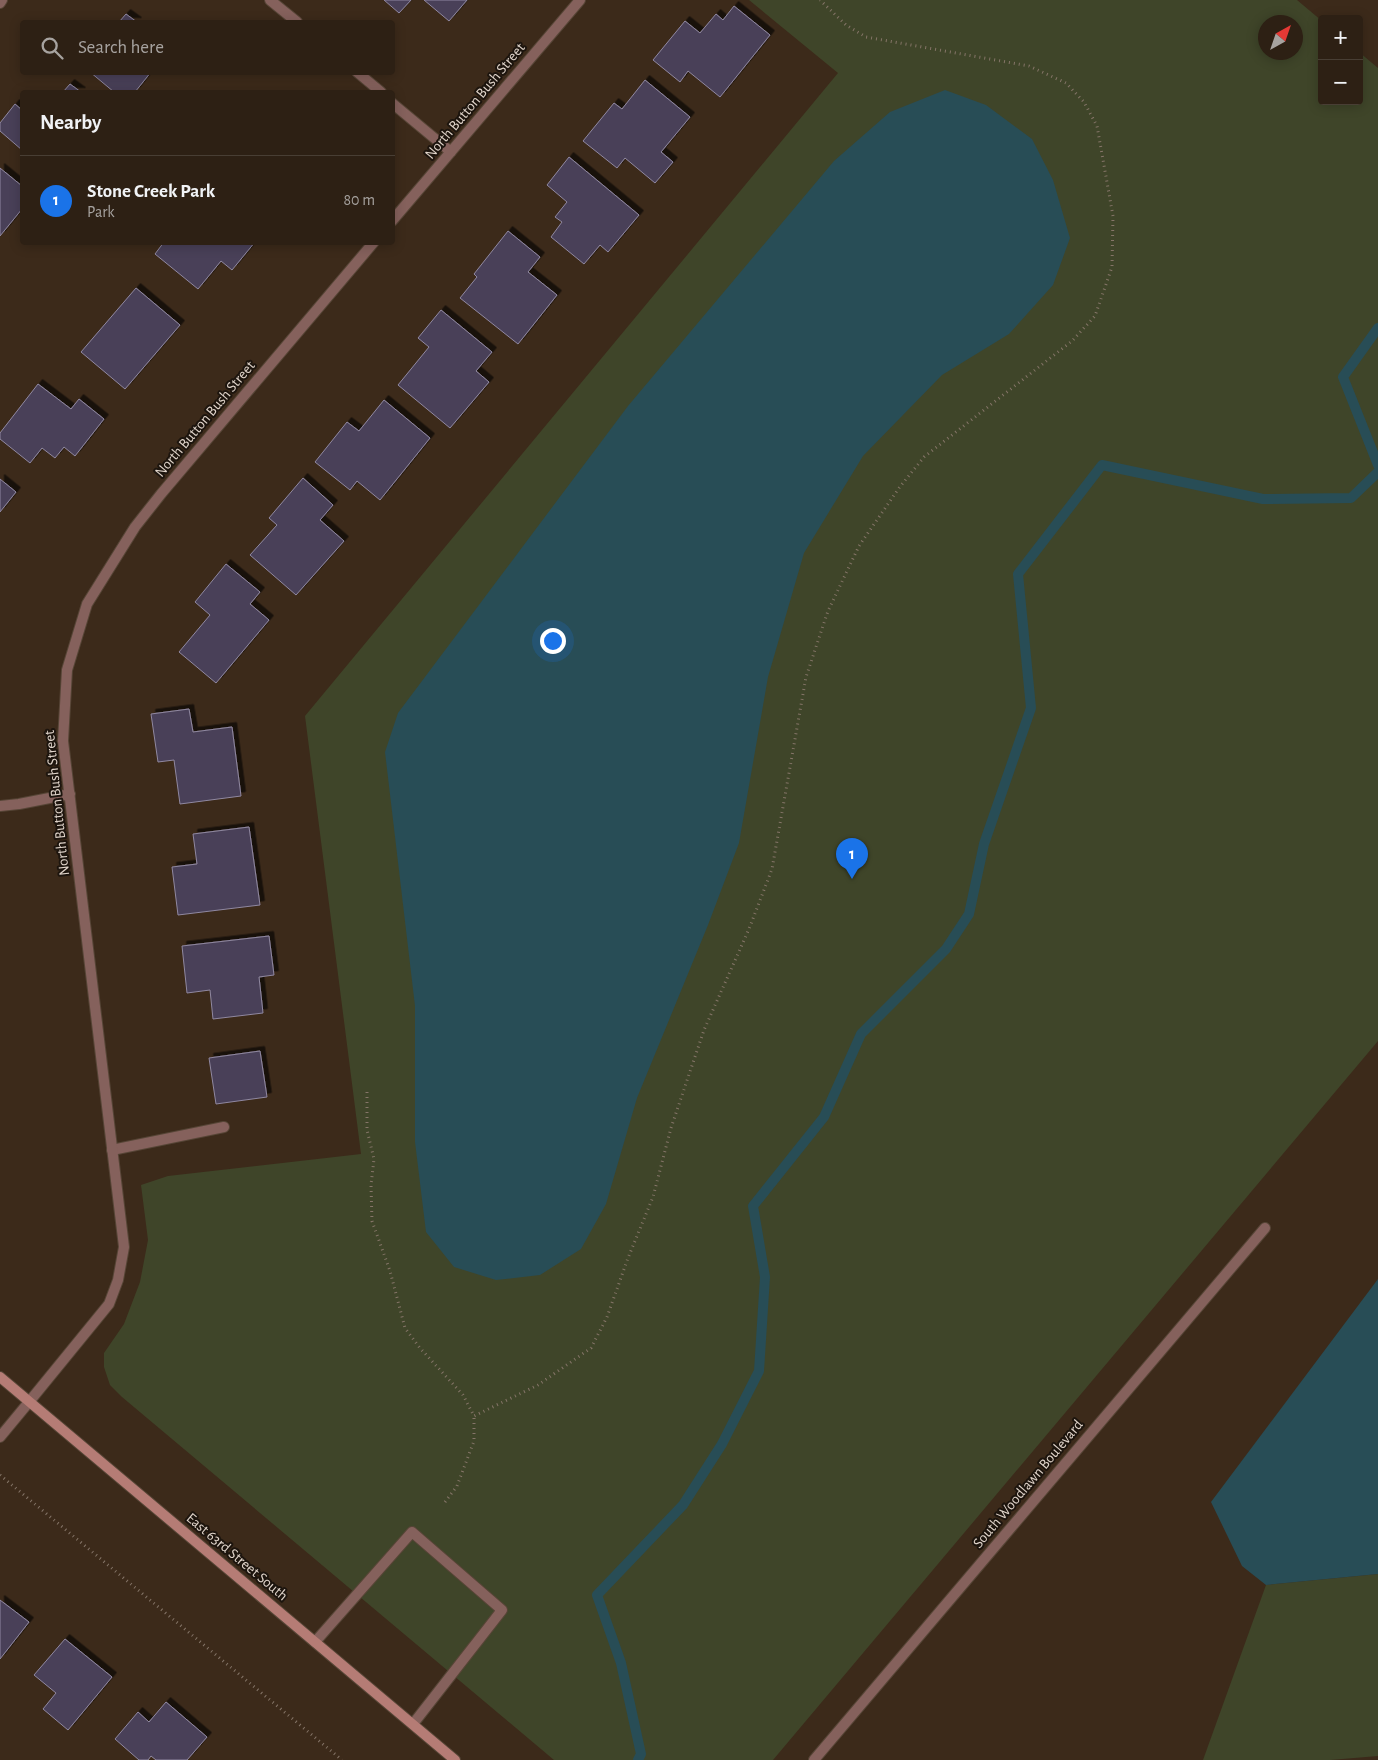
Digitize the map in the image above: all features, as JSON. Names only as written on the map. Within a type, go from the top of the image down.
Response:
[{"type":"main road","name":"East 63rd Street South","points":[[0,1377],[456,1760]]},
{"type":"street","points":[[270,0],[295,20]]},
{"type":"street","name":"North Button Bush Street","points":[[395,217],[580,0]]},
{"type":"street","points":[[361,75],[379,90]]},
{"type":"street","points":[[395,105],[451,152]]},
{"type":"street","name":"North Button Bush Street","points":[[0,1437],[109,1304],[118,1280],[124,1247],[63,741],[67,670],[87,604],[135,527],[161,494],[371,245]]},
{"type":"street","points":[[0,806],[70,794]]},
{"type":"street","points":[[112,1150],[224,1127]]},
{"type":"street","name":"South Woodlawn Boulevard","points":[[814,1760],[1265,1228]]},
{"type":"street","points":[[315,1642],[412,1532],[502,1610],[413,1724]]},
{"type":"path","points":[[474,1416],[538,1385],[591,1348],[607,1317],[652,1197],[671,1128],[704,1030],[749,929],[772,869],[806,677],[828,612],[859,546],[898,488],[924,457],[1072,341],[1095,316],[1112,268],[1113,216],[1096,126],[1084,102],[1066,83],[1028,66],[866,37],[846,25],[820,0]]},
{"type":"path","points":[[367,1092],[367,1130],[374,1159],[371,1185],[372,1220],[390,1271],[405,1328],[420,1348],[463,1396],[474,1416],[474,1441],[458,1486],[445,1502]]},
{"type":"path","points":[[0,1475],[342,1760]]},
{"type":"green space","points":[[749,0],[1297,0],[1318,18],[1318,105],[1363,105],[1363,55],[1378,68],[1378,1041],[773,1760],[554,1760],[110,1385],[104,1367],[104,1353],[124,1324],[140,1282],[148,1240],[141,1185],[168,1176],[361,1154],[305,716],[838,73]]},
{"type":"green space","points":[[1378,1574],[1378,1756],[1330,1760],[1203,1760],[1266,1585]]},
{"type":"water","points":[[945,90],[986,105],[1032,139],[1053,180],[1070,238],[1053,285],[1009,334],[942,375],[863,456],[804,553],[768,677],[739,843],[708,925],[637,1098],[606,1204],[581,1249],[540,1275],[496,1280],[454,1267],[426,1232],[415,1142],[415,1006],[385,752],[398,713],[628,406],[834,161],[890,112]]},
{"type":"water","points":[[1378,1279],[1378,1574],[1266,1585],[1242,1566],[1211,1502]]},
{"type":"building","points":[[384,0],[411,0],[399,13]]},
{"type":"building","points":[[424,0],[467,0],[449,21]]},
{"type":"building","points":[[734,6],[770,35],[720,97],[688,71],[680,82],[653,60],[685,21],[700,33],[716,14],[723,20]]},
{"type":"building","points":[[126,14],[134,20],[121,20]]},
{"type":"building","points":[[94,75],[149,75],[137,90],[112,90]]},
{"type":"building","points":[[645,80],[690,117],[661,152],[673,162],[655,183],[625,158],[617,168],[583,141],[614,103],[622,109]]},
{"type":"building","points":[[70,84],[78,90],[65,90]]},
{"type":"building","points":[[15,104],[20,108],[20,148],[0,131],[0,123]]},
{"type":"building","points":[[569,157],[639,215],[608,252],[600,245],[584,264],[551,237],[562,222],[555,217],[567,202],[547,185]]},
{"type":"building","points":[[0,168],[20,184],[20,211],[0,236]]},
{"type":"building","points":[[508,231],[540,257],[528,272],[557,295],[518,344],[460,298],[477,277],[474,274]]},
{"type":"building","points":[[162,245],[253,245],[232,270],[221,261],[198,289],[155,254]]},
{"type":"building","points":[[136,288],[180,325],[125,389],[81,352]]},
{"type":"building","points":[[441,310],[492,352],[476,371],[489,382],[450,428],[398,385],[429,347],[418,338]]},
{"type":"building","points":[[38,384],[71,409],[79,399],[104,419],[75,456],[64,447],[55,458],[42,448],[30,463],[0,439],[0,433]]},
{"type":"building","points":[[384,400],[430,438],[380,500],[357,481],[350,490],[315,462],[347,422],[359,431]]},
{"type":"building","points":[[303,478],[333,505],[320,520],[344,541],[296,595],[250,555],[277,525],[269,518]]},
{"type":"building","points":[[0,479],[16,492],[0,512]]},
{"type":"building","points":[[226,564],[260,592],[250,604],[269,620],[216,683],[179,652],[210,615],[195,602]]},
{"type":"building","points":[[189,709],[193,732],[232,727],[241,796],[180,804],[174,760],[158,762],[151,714]]},
{"type":"building","points":[[249,827],[260,905],[178,915],[172,867],[197,864],[193,834]]},
{"type":"building","points":[[269,936],[274,975],[259,977],[263,1013],[213,1019],[210,990],[187,993],[182,946]]},
{"type":"building","points":[[260,1051],[267,1097],[216,1104],[209,1058]]},
{"type":"building","points":[[0,1600],[29,1622],[0,1659]]},
{"type":"building","points":[[65,1639],[112,1677],[68,1730],[43,1709],[56,1693],[34,1675]]},
{"type":"building","points":[[166,1702],[207,1737],[187,1760],[156,1760],[151,1756],[148,1760],[139,1760],[115,1739],[138,1712],[149,1722]]},
{"type":"waterway","points":[[1378,328],[1343,377],[1378,465]]},
{"type":"waterway","points":[[638,1760],[641,1754],[621,1663],[597,1595],[683,1505],[722,1444],[759,1371],[765,1277],[753,1206],[824,1117],[861,1034],[946,949],[969,914],[984,844],[1031,708],[1018,574],[1102,465],[1263,499],[1351,498],[1378,472]]},
{"type":"place","name":"Stone Creek Park","points":[[852,879]]}]
